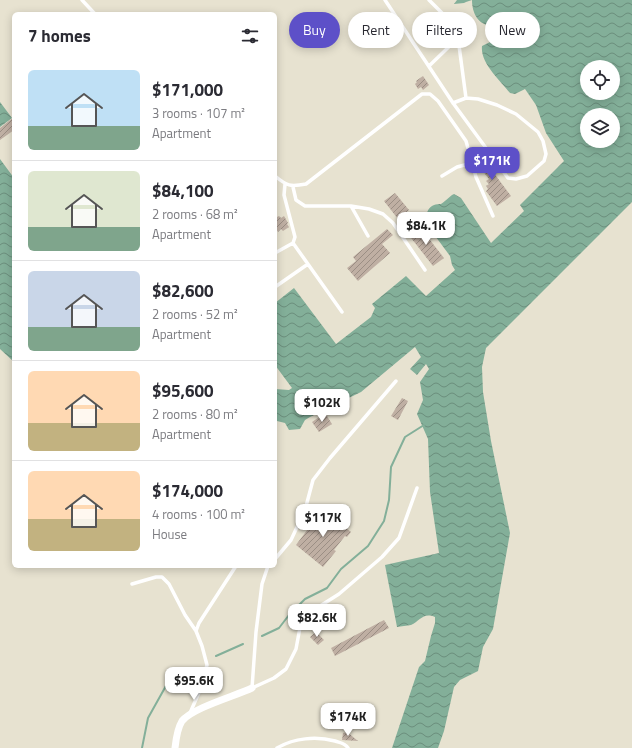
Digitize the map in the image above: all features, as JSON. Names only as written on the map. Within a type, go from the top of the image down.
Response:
[{"type":"street","points":[[175,748],[177,734],[182,721],[194,712],[252,688]]},
{"type":"lane","points":[[82,0],[92,12]]},
{"type":"lane","points":[[385,0],[453,103],[508,178],[516,179],[527,176],[544,161],[546,154],[538,132],[516,114],[497,105],[478,99],[466,98],[453,103]]},
{"type":"lane","points":[[429,0],[441,12]]},
{"type":"lane","points":[[429,66],[448,48]]},
{"type":"lane","points":[[459,48],[466,98]]},
{"type":"lane","points":[[277,178],[285,184],[293,187],[306,184],[422,94],[430,94],[438,101],[466,141],[476,177],[493,216]]},
{"type":"lane","points":[[442,176],[457,167],[472,163]]},
{"type":"lane","points":[[277,252],[293,243],[295,237],[284,195],[285,184]]},
{"type":"lane","points":[[293,187],[296,200],[305,206],[351,206],[369,209],[383,214],[393,223],[425,270]]},
{"type":"lane","points":[[351,206],[368,236]]},
{"type":"lane","points":[[293,243],[342,312]]},
{"type":"lane","points":[[277,286],[308,264]]},
{"type":"lane","points":[[277,557],[291,540],[305,510],[313,480],[396,381]]},
{"type":"lane","points":[[267,568],[262,584],[256,632],[252,688],[274,678],[286,669],[296,649],[301,622],[309,613],[340,594],[382,557],[399,538],[417,488]]},
{"type":"lane","points":[[196,631],[199,623],[235,568]]},
{"type":"lane","points":[[132,584],[156,577],[162,577],[169,584],[184,615],[196,631],[207,665],[201,688],[190,715]]},
{"type":"lane","points":[[277,748],[284,744],[302,739],[323,738],[345,744],[348,748]]},
{"type":"water","points":[[457,0],[472,0],[464,3],[454,4]]},
{"type":"water","points":[[472,0],[632,0],[632,202],[486,348],[482,367],[483,392],[491,441],[510,533],[493,629],[483,647],[478,671],[460,680],[454,687],[444,731],[438,748],[392,748],[419,667],[425,661],[435,623],[435,617],[425,616],[411,625],[397,627],[385,565],[439,553],[430,492],[428,439],[417,414],[423,400],[420,382],[429,369],[426,364],[417,375],[410,369],[421,357],[415,347],[361,392],[305,420],[300,429],[289,430],[285,423],[277,421],[277,389],[289,390],[292,388],[277,368],[277,301],[294,288],[336,344],[371,317],[375,308],[372,304],[406,276],[426,296],[455,270],[450,256],[427,225],[427,214],[431,206],[441,204],[454,194],[461,198],[491,243],[524,211],[520,205],[564,161],[546,133],[536,105],[525,89],[515,94],[510,93],[487,65],[482,52],[482,46],[485,44],[485,48],[540,48],[540,12],[485,12],[485,24],[477,18],[477,12],[474,12]]},
{"type":"water","points":[[0,102],[12,118],[0,127]]},
{"type":"water","points":[[0,159],[12,175],[12,360],[0,349]]},
{"type":"building","points":[[423,76],[429,85],[423,90],[421,87],[418,89],[415,84],[417,82],[416,81]]},
{"type":"building","points":[[12,119],[12,131],[0,140],[0,128]]},
{"type":"building","points":[[476,149],[511,196],[497,206],[486,191],[488,189],[486,186],[489,184],[486,181],[489,179],[475,161],[472,151]]},
{"type":"building","points":[[395,193],[409,210],[398,219],[384,201]]},
{"type":"building","points":[[279,216],[281,218],[284,216],[289,227],[283,231],[281,229],[278,232],[277,217]]},
{"type":"building","points":[[419,226],[444,258],[433,266],[408,234]]},
{"type":"building","points":[[387,229],[393,235],[382,244],[390,253],[358,281],[347,268],[356,261],[353,257]]},
{"type":"building","points":[[402,398],[408,401],[398,420],[391,416]]},
{"type":"building","points":[[325,413],[332,424],[319,432],[312,422]]},
{"type":"building","points":[[324,510],[351,532],[347,537],[345,536],[334,550],[336,551],[323,567],[296,545],[319,514],[320,515]]},
{"type":"building","points":[[322,609],[333,621],[324,629],[314,617]]},
{"type":"building","points":[[384,620],[389,628],[335,656],[331,648]]},
{"type":"building","points":[[316,632],[324,640],[318,645],[310,637]]},
{"type":"building","points":[[355,708],[370,709],[370,726],[355,725]]},
{"type":"building","points":[[347,732],[358,741],[342,740],[343,733]]},
{"type":"waterway","points":[[262,636],[279,628],[289,615],[305,599],[327,588],[341,569],[368,546],[384,521],[389,500],[391,467],[405,437],[424,425]]},
{"type":"waterway","points":[[216,656],[243,644]]},
{"type":"waterway","points":[[142,748],[148,718],[167,684],[189,668]]}]
